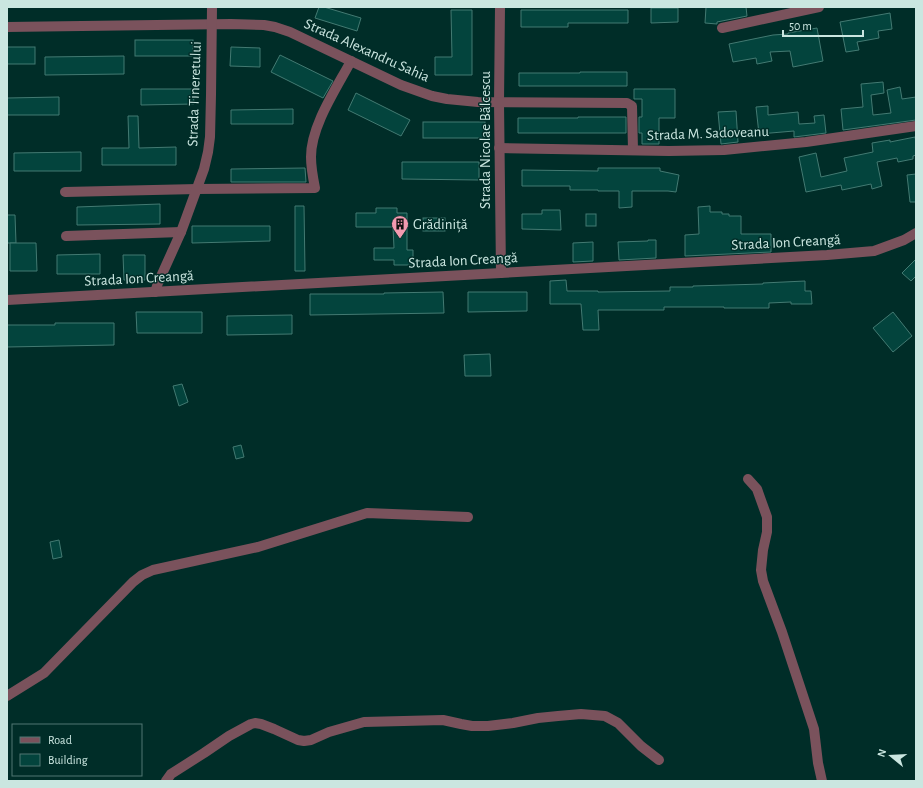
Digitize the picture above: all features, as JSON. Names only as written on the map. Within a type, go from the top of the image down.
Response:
[{"type":"street","name":"Strada Tineretului","points":[[154,292],[181,232],[204,169],[208,152],[212,95],[212,7]]},
{"type":"street","name":"Strada Nicolae Bălcescu","points":[[500,7],[499,148],[501,273]]},
{"type":"street","points":[[722,28],[819,7]]},
{"type":"street","name":"Strada Alexandru Sahia","points":[[7,26],[254,24],[275,27],[290,32],[401,85],[432,96],[463,101],[627,104],[632,106],[633,150]]},
{"type":"street","points":[[65,192],[315,188],[311,156],[316,129],[351,61]]},
{"type":"street","name":"Strada M. Sadoveanu","points":[[499,148],[697,151],[724,150],[806,142],[916,126]]},
{"type":"street","points":[[66,236],[181,232]]},
{"type":"street","name":"Strada Ion Creangă","points":[[7,300],[862,253],[874,251],[904,240],[916,233]]},
{"type":"street","points":[[748,479],[757,490],[767,517],[767,532],[761,570],[763,581],[782,632],[814,728],[818,763],[822,781]]},
{"type":"street","points":[[7,696],[44,673],[133,582],[142,575],[153,570],[258,547],[367,513],[468,517]]},
{"type":"street","points":[[166,781],[171,774],[229,736],[254,723],[304,741],[364,722],[443,720],[472,726],[488,726],[538,718],[581,714],[605,716],[618,723],[641,746],[659,760]]},
{"type":"building","points":[[319,7],[324,7],[361,18],[357,31],[315,18]]},
{"type":"building","points":[[706,7],[746,7],[747,16],[717,22],[717,24],[705,23]]},
{"type":"building","points":[[651,8],[678,8],[678,22],[651,23]]},
{"type":"building","points":[[451,10],[472,10],[472,75],[435,75],[435,57],[452,57]]},
{"type":"building","points":[[521,10],[628,10],[628,23],[568,23],[568,27],[521,27]]},
{"type":"building","points":[[890,13],[892,29],[878,31],[879,38],[857,42],[859,50],[846,52],[840,22]]},
{"type":"building","points":[[817,28],[823,61],[793,67],[790,51],[770,52],[772,61],[757,64],[756,58],[733,62],[729,44]]},
{"type":"building","points":[[135,40],[193,40],[193,56],[135,56]]},
{"type":"building","points":[[7,47],[35,47],[35,64],[7,64]]},
{"type":"building","points":[[231,47],[260,48],[260,67],[230,66]]},
{"type":"building","points":[[280,55],[333,81],[323,98],[271,72]]},
{"type":"building","points":[[124,56],[124,74],[45,75],[45,57]]},
{"type":"building","points":[[627,72],[627,86],[519,86],[519,73]]},
{"type":"building","points":[[883,82],[884,93],[871,95],[873,115],[891,113],[887,90],[900,87],[902,99],[916,97],[916,120],[843,130],[841,109],[863,107],[861,84]]},
{"type":"building","points":[[141,89],[193,89],[194,104],[141,105]]},
{"type":"building","points":[[634,89],[675,89],[675,118],[659,118],[659,144],[642,144],[642,133],[639,133],[639,117],[642,117],[642,99],[634,99]]},
{"type":"building","points":[[356,93],[410,120],[401,136],[348,110]]},
{"type":"building","points":[[59,97],[59,115],[7,115],[7,98]]},
{"type":"building","points":[[768,106],[768,115],[798,112],[799,124],[815,123],[814,116],[824,115],[826,133],[794,137],[794,131],[759,134],[756,107]]},
{"type":"building","points":[[293,109],[293,124],[231,124],[231,110]]},
{"type":"building","points":[[736,111],[738,142],[721,144],[718,112]]},
{"type":"building","points":[[128,116],[138,116],[139,148],[176,147],[176,165],[102,165],[102,148],[129,148]]},
{"type":"building","points":[[626,117],[626,133],[518,133],[518,118]]},
{"type":"building","points":[[423,122],[485,122],[485,138],[423,138]]},
{"type":"building","points":[[915,137],[916,155],[913,156],[913,159],[898,162],[897,158],[877,162],[882,186],[872,189],[871,184],[842,190],[841,185],[806,192],[799,157],[816,153],[821,177],[847,171],[844,158],[873,152],[872,143],[890,140],[890,142]]},
{"type":"building","points":[[81,152],[81,171],[14,171],[14,153]]},
{"type":"building","points":[[402,162],[479,162],[479,180],[402,179]]},
{"type":"building","points":[[305,168],[306,182],[231,182],[231,169]]},
{"type":"building","points":[[598,168],[660,168],[660,171],[679,175],[676,192],[632,191],[632,207],[619,208],[619,191],[570,190],[570,186],[522,186],[522,170],[598,171]]},
{"type":"building","points":[[916,174],[916,202],[910,202],[907,175]]},
{"type":"building","points":[[160,204],[160,224],[77,225],[77,207]]},
{"type":"building","points":[[295,206],[304,206],[305,271],[295,271]]},
{"type":"building","points":[[710,206],[710,212],[722,212],[722,214],[729,214],[729,216],[741,216],[741,234],[771,234],[771,252],[685,256],[685,235],[699,234],[698,207]]},
{"type":"building","name":"Grădiniță","points":[[376,208],[397,208],[397,213],[407,213],[407,250],[413,250],[413,265],[394,265],[394,260],[374,260],[374,248],[394,248],[393,227],[356,227],[356,213],[376,213]]},
{"type":"building","points":[[542,210],[560,210],[561,230],[522,229],[522,214],[542,214]]},
{"type":"building","points":[[586,214],[596,214],[596,226],[586,226]]},
{"type":"building","points":[[7,215],[15,215],[16,243],[7,243]]},
{"type":"building","points":[[423,218],[445,218],[445,231],[423,231]]},
{"type":"building","points":[[192,226],[270,226],[270,241],[192,243]]},
{"type":"building","points":[[656,240],[656,258],[619,260],[618,242]]},
{"type":"building","points":[[593,242],[593,261],[573,262],[573,243]]},
{"type":"building","points":[[10,243],[36,243],[37,271],[10,271]]},
{"type":"building","points":[[100,254],[100,274],[57,274],[57,255]]},
{"type":"building","points":[[123,255],[145,255],[145,280],[124,280]]},
{"type":"building","points":[[916,259],[916,276],[911,281],[902,273]]},
{"type":"building","points":[[566,280],[567,291],[598,292],[670,291],[670,287],[805,281],[805,291],[811,291],[812,304],[791,304],[791,302],[769,303],[769,308],[664,307],[664,310],[598,310],[599,330],[583,330],[581,304],[550,304],[550,281]]},
{"type":"building","points":[[443,292],[444,313],[310,315],[310,294]]},
{"type":"building","points":[[468,292],[527,292],[527,311],[468,312]]},
{"type":"building","points":[[136,312],[202,312],[202,333],[137,333]]},
{"type":"building","points":[[893,312],[912,336],[893,352],[873,328]]},
{"type":"building","points":[[292,315],[292,334],[227,335],[227,316]]},
{"type":"building","points":[[55,323],[114,323],[114,345],[7,347],[7,325],[55,325]]},
{"type":"building","points":[[490,354],[491,376],[465,376],[464,355]]},
{"type":"building","points":[[182,384],[188,402],[179,406],[173,386]]},
{"type":"building","points":[[241,445],[244,457],[236,459],[233,447]]},
{"type":"building","points":[[59,540],[62,557],[53,559],[50,542]]},
{"type":"place","name":"Grădiniță","points":[[400,239]]}]
